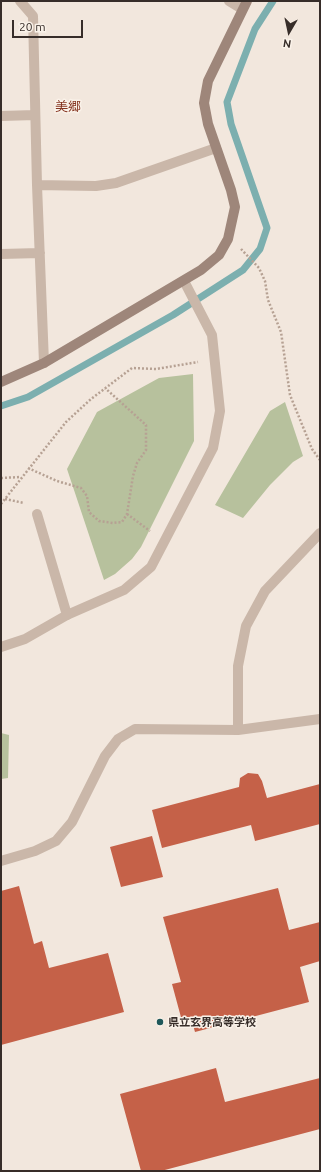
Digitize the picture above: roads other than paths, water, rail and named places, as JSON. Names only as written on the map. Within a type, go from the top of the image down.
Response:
[{"type":"street","points":[[20,1],[33,16],[37,185],[44,363]]},
{"type":"street","points":[[1,382],[44,363],[184,281],[201,270],[219,255],[228,239],[235,207],[231,190],[208,124],[204,103],[208,81],[244,5],[229,1]]},
{"type":"street","points":[[1,116],[35,115]]},
{"type":"street","points":[[37,185],[96,186],[116,182],[216,148]]},
{"type":"street","points":[[1,254],[40,253]]},
{"type":"street","points":[[1,647],[25,639],[67,615],[124,590],[151,567],[213,448],[220,411],[216,359],[212,335],[184,281]]},
{"type":"street","points":[[37,514],[67,615]]},
{"type":"street","points":[[238,730],[238,666],[246,626],[265,591],[320,533]]},
{"type":"street","points":[[1,861],[35,851],[56,841],[72,822],[104,756],[118,739],[135,729],[238,730],[320,719]]},
{"type":"waterway","points":[[1,406],[28,397],[173,315],[243,270],[260,249],[267,228],[231,124],[227,102],[255,29],[273,1]]},
{"type":"place","name":"県立玄界高等学校","points":[[160,1022]]},
{"type":"district","name":"美郷","points":[[68,107]]}]
